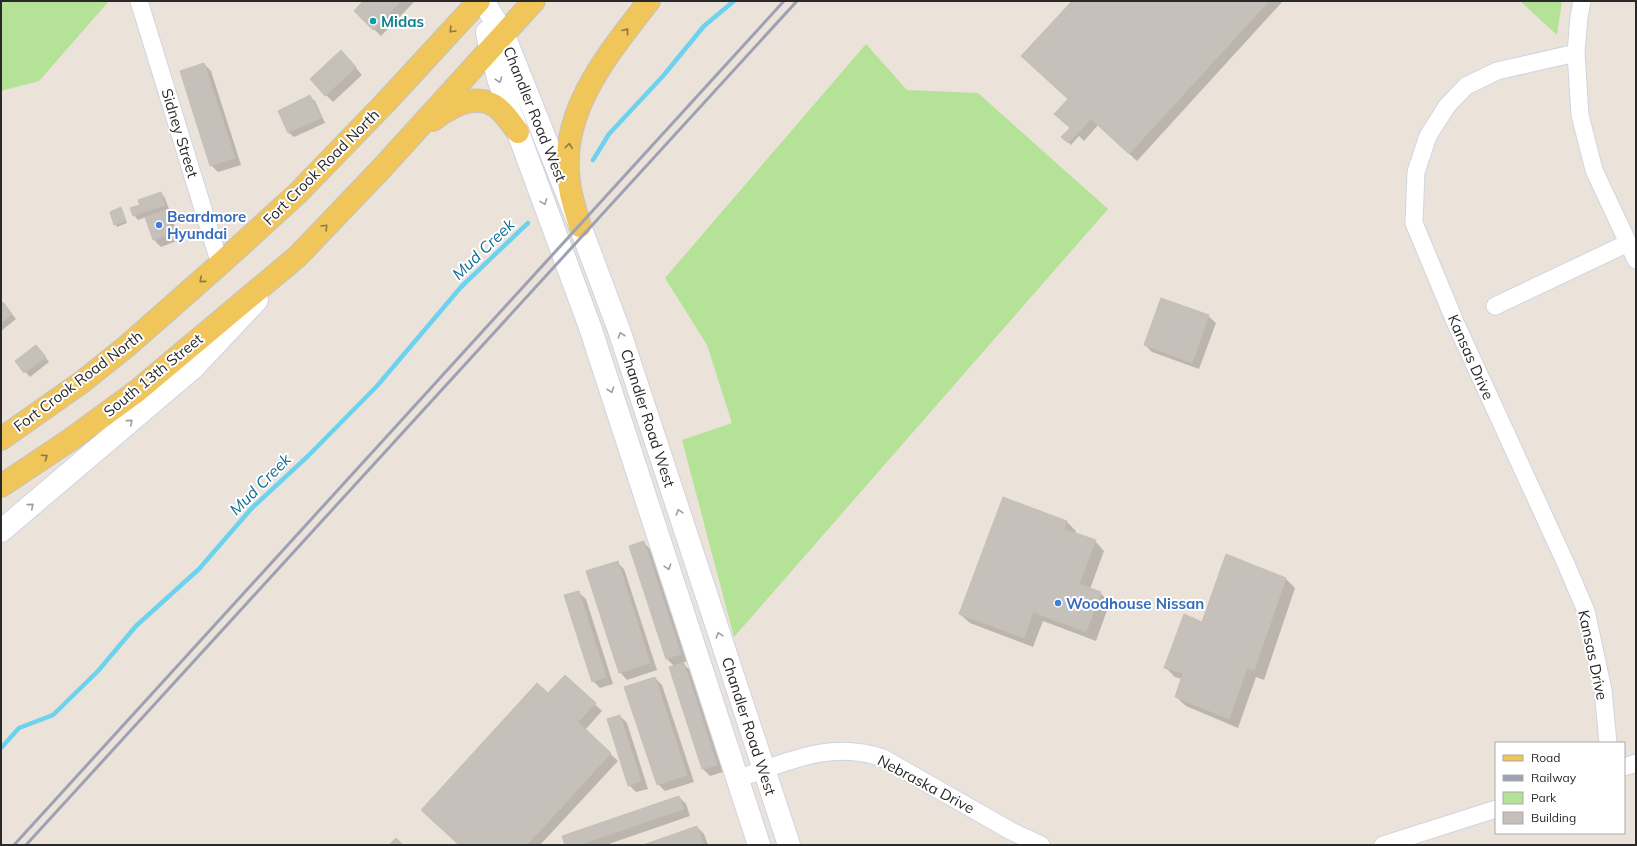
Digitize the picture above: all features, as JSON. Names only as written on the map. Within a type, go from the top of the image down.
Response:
[{"type":"main road","name":"Fort Crook Road North","points":[[1,439],[82,382],[127,346],[298,193],[481,1]]},
{"type":"main road","name":"Chandler Road West","points":[[481,1],[497,41],[580,226],[619,330],[789,845]]},
{"type":"main road","points":[[1,531],[194,367],[534,1]]},
{"type":"main road","points":[[580,226],[568,182],[569,144],[573,126],[581,102],[593,77],[649,1]]},
{"type":"main road","name":"Chandler Road West","points":[[497,41],[499,81],[590,327],[758,845]]},
{"type":"main road","points":[[411,135],[450,109],[463,103],[473,101],[485,102],[495,106],[505,115],[518,132]]},
{"type":"main road","name":"South 13th Street","points":[[1,486],[70,440],[137,391],[298,256]]},
{"type":"street","name":"Sidney Street","points":[[139,1],[220,264]]},
{"type":"street","points":[[1582,1],[1576,53],[1580,115],[1594,170],[1636,260]]},
{"type":"street","name":"Kansas Drive","points":[[1576,53],[1497,70],[1466,86],[1447,106],[1428,136],[1416,172],[1414,223],[1456,324],[1563,557],[1586,611],[1602,690],[1608,742]]},
{"type":"street","points":[[1495,306],[1628,243]]},
{"type":"street","name":"Nebraska Drive","points":[[737,778],[818,753],[851,751],[868,753],[883,758],[1010,830],[1041,845]]},
{"type":"street","points":[[1625,767],[1636,763]]},
{"type":"street","points":[[1383,845],[1495,809]]},
{"type":"green space","points":[[1,1],[109,1],[39,81],[1,91]]},
{"type":"green space","points":[[1520,1],[1562,1],[1557,35]]},
{"type":"green space","points":[[866,44],[907,90],[978,93],[1108,209],[734,637],[682,440],[732,423],[707,345],[665,278]]},
{"type":"building","name":"Midas","points":[[363,1],[401,1],[373,30],[354,11]]},
{"type":"building","points":[[1072,1],[1269,1],[1129,154],[1091,119],[1077,134],[1054,114],[1068,99],[1021,56]]},
{"type":"building","points":[[341,50],[356,67],[325,96],[310,79]]},
{"type":"building","points":[[204,63],[235,158],[210,166],[180,71]]},
{"type":"building","points":[[310,95],[321,118],[288,133],[278,111]]},
{"type":"building","points":[[1070,128],[1077,134],[1068,143],[1061,137]]},
{"type":"building","points":[[161,192],[165,205],[133,216],[130,208],[140,205],[138,200]]},
{"type":"building","points":[[121,207],[126,221],[114,225],[110,212]]},
{"type":"building","name":"Beardmore Hyundai","points":[[165,210],[173,233],[153,240],[145,217]]},
{"type":"building","points":[[1161,298],[1209,315],[1192,363],[1144,345]]},
{"type":"building","points":[[3,302],[12,314],[1,323],[1,303]]},
{"type":"building","points":[[36,345],[46,357],[24,373],[15,361]]},
{"type":"building","points":[[1003,497],[1067,521],[1064,529],[1096,540],[1079,584],[1101,592],[1086,632],[1033,612],[1024,638],[959,614]]},
{"type":"building","points":[[644,541],[681,654],[666,659],[629,546]]},
{"type":"building","points":[[1226,554],[1286,578],[1254,671],[1247,668],[1229,719],[1175,697],[1183,673],[1164,668],[1184,614],[1202,622]]},
{"type":"building","points":[[618,561],[650,663],[619,673],[586,571]]},
{"type":"building","points":[[579,591],[606,677],[592,682],[564,595]]},
{"type":"building","points":[[684,663],[717,765],[702,769],[669,667]]},
{"type":"building","points":[[565,675],[596,703],[578,722],[611,753],[527,845],[459,845],[421,810],[537,683],[548,693]]},
{"type":"building","points":[[655,677],[687,775],[657,785],[624,687]]},
{"type":"building","points":[[620,715],[641,781],[628,786],[607,719]]},
{"type":"building","points":[[679,796],[684,809],[579,845],[565,845],[562,836]]},
{"type":"building","points":[[697,826],[704,845],[643,845]]},
{"type":"building","points":[[396,838],[403,845],[389,845]]},
{"type":"waterway","name":"Mud Creek","points":[[593,160],[609,134],[663,76],[704,26],[734,1]]},
{"type":"waterway","name":"Mud Creek","points":[[1,748],[19,728],[53,715],[98,671],[136,626],[199,569],[251,509],[308,456],[377,386],[461,287],[528,223]]},
{"type":"railway","points":[[14,845],[784,1]]},
{"type":"railway","points":[[26,845],[797,1]]},
{"type":"place","name":"Midas","points":[[373,21]]},
{"type":"place","name":"Beardmore Hyundai","points":[[159,225]]},
{"type":"place","name":"Woodhouse Nissan","points":[[1058,603]]}]
